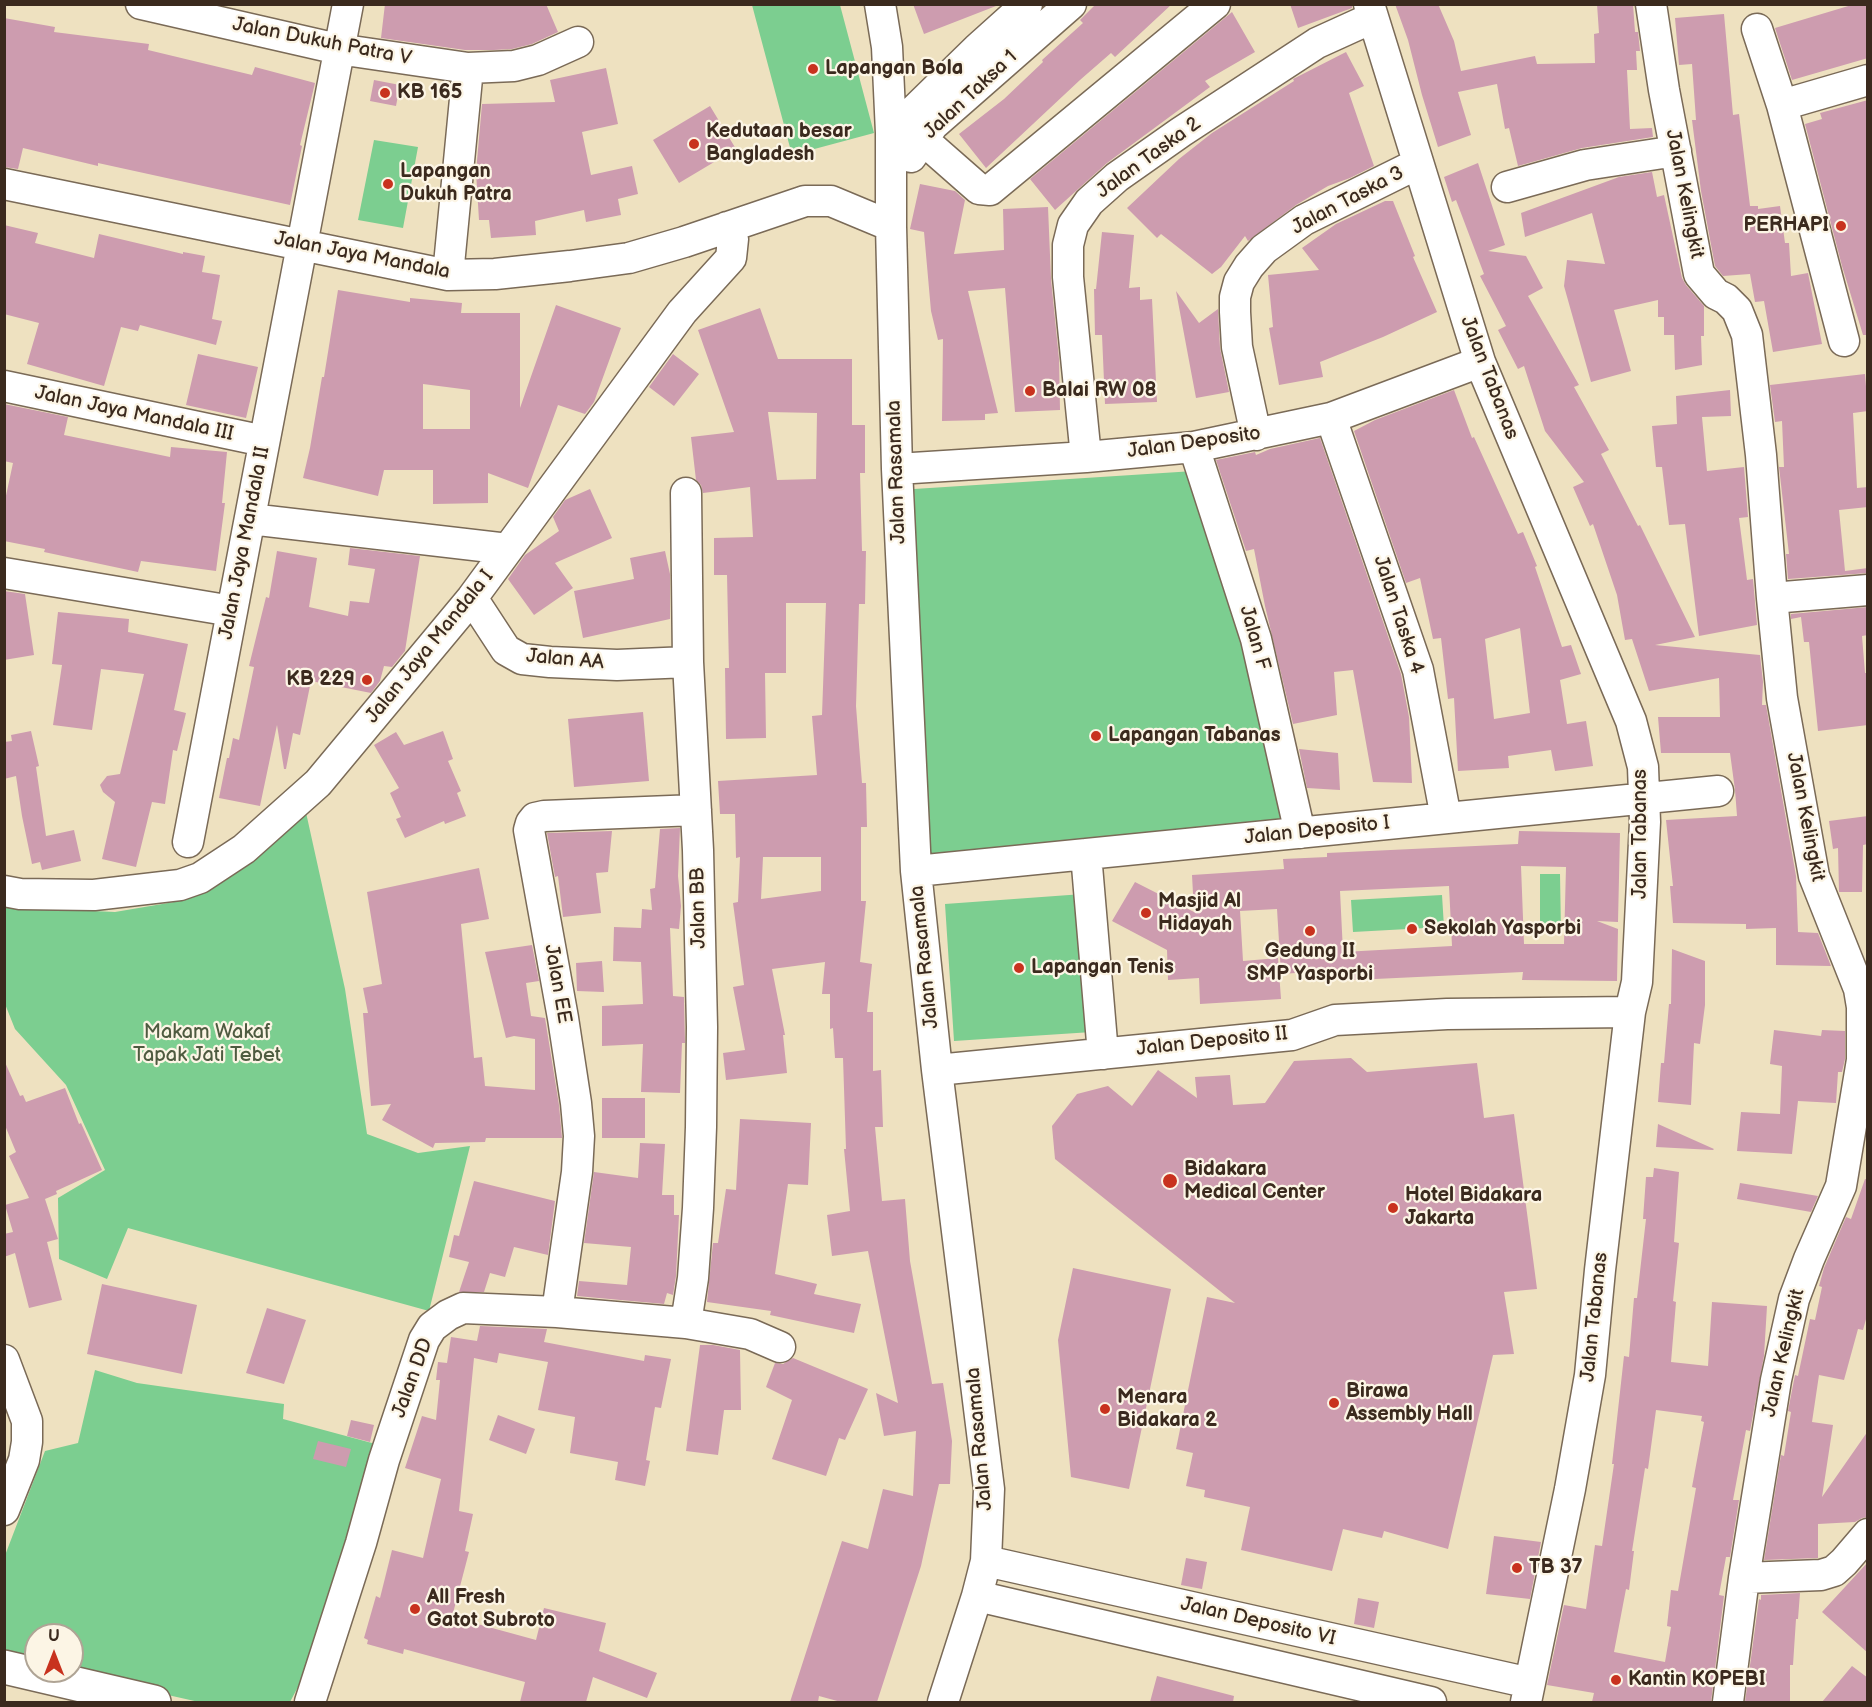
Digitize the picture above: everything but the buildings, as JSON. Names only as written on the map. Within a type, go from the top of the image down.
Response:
[{"type":"highway","points":[[4,1667],[154,1702]]},
{"type":"street","name":"Jalan Dukuh Patra V","points":[[141,4],[338,49],[468,68],[514,66],[538,60],[578,42]]},
{"type":"street","name":"Jalan Jaya Mandala II","points":[[188,842],[348,4]]},
{"type":"street","name":"Jalan Rasamala","points":[[880,4],[887,47],[891,133],[890,214],[897,469],[916,871],[937,1070],[989,1489],[986,1561],[943,1702]]},
{"type":"street","points":[[891,133],[1027,4]]},
{"type":"street","name":"Jalan Taksa 1","points":[[890,214],[906,165],[933,125],[1071,4]]},
{"type":"street","points":[[922,139],[979,189],[990,190],[1215,4]]},
{"type":"street","name":"Jalan Kelingkit","points":[[1652,4],[1699,274],[1716,294],[1726,299],[1737,310],[1747,335],[1753,372],[1782,698],[1814,876],[1863,983],[1865,1060],[1841,1186],[1809,1259],[1794,1299],[1784,1338],[1744,1578],[1728,1702]]},
{"type":"street","name":"Jalan Tabanas","points":[[1371,11],[1480,362],[1631,722],[1643,767],[1645,798],[1637,982],[1630,1012],[1590,1375],[1528,1693]]},
{"type":"street","name":"Jalan Taska 2","points":[[1086,458],[1068,277],[1068,245],[1073,225],[1089,202],[1117,177],[1317,43],[1371,11]]},
{"type":"street","points":[[1757,29],[1782,105],[1844,341]]},
{"type":"street","points":[[448,275],[468,68]]},
{"type":"street","points":[[1782,105],[1868,81]]},
{"type":"street","points":[[1506,187],[1585,165],[1676,151]]},
{"type":"street","name":"Jalan Taska 3","points":[[1256,435],[1237,347],[1234,297],[1239,282],[1264,249],[1304,220],[1417,164]]},
{"type":"street","name":"Jalan Jaya Mandala","points":[[4,184],[448,275],[517,272],[629,258],[805,201],[831,201],[890,214]]},
{"type":"street","name":"Jalan Jaya Mandala I","points":[[4,891],[20,894],[94,895],[180,885],[207,873],[244,849],[318,783],[472,598],[682,312],[731,258],[732,239],[727,227]]},
{"type":"street","name":"Jalan Deposito","points":[[897,469],[1086,458],[1194,447],[1331,418],[1480,362]]},
{"type":"street","name":"Jalan Jaya Mandala III","points":[[4,386],[264,441]]},
{"type":"street","name":"Jalan Taska 4","points":[[1331,418],[1418,669],[1446,818]]},
{"type":"street","name":"Jalan F","points":[[1194,447],[1256,639],[1300,833]]},
{"type":"street","name":"Jalan BB","points":[[687,493],[688,662],[696,810],[702,1027],[701,1127],[693,1278],[687,1323]]},
{"type":"street","points":[[250,519],[508,549]]},
{"type":"street","points":[[4,573],[232,611]]},
{"type":"street","points":[[1772,598],[1868,590]]},
{"type":"street","name":"Jalan AA","points":[[472,598],[506,650],[522,659],[550,663],[617,665],[688,662]]},
{"type":"street","name":"Jalan Deposito I","points":[[916,871],[1718,791]]},
{"type":"street","name":"Jalan EE","points":[[557,1312],[577,1172],[579,1136],[570,1061],[529,830],[536,818],[544,816],[696,810]]},
{"type":"street","points":[[1086,854],[1103,1054]]},
{"type":"street","name":"Jalan Deposito II","points":[[937,1070],[1292,1035],[1335,1020],[1447,1014],[1630,1012]]},
{"type":"street","name":"Jalan DD","points":[[310,1702],[362,1544],[384,1460],[424,1340],[432,1327],[448,1315],[463,1308],[557,1312],[687,1323],[750,1334],[780,1347]]},
{"type":"street","points":[[4,1360],[27,1421],[27,1442],[24,1460],[4,1510]]},
{"type":"street","points":[[1744,1578],[1821,1575],[1834,1570],[1844,1562],[1868,1534]]},
{"type":"street","name":"Jalan Deposito VI","points":[[986,1561],[1528,1693]]},
{"type":"street","name":"Jalan Deposito VI","points":[[977,1596],[1431,1702]]},
{"type":"green space","name":"Lapangan Bola","points":[[752,5],[840,5],[874,133],[792,155]]},
{"type":"green space","name":"Lapangan Dukuh Patra","points":[[374,140],[418,147],[403,228],[358,220]]},
{"type":"green space","name":"Lapangan Tabanas","points":[[1194,471],[1248,633],[1290,838],[927,875],[914,489]]},
{"type":"green space","name":"Makam Wakaf Tapak Jati Tebet","points":[[305,808],[345,989],[367,1134],[418,1153],[470,1146],[429,1311],[128,1228],[107,1279],[59,1259],[58,1198],[105,1170],[66,1085],[15,1029],[5,1004],[5,902],[29,908],[115,912],[174,902],[221,877]]},
{"type":"green space","points":[[1540,874],[1560,874],[1561,933],[1540,933]]},
{"type":"green space","name":"Lapangan Tenis","points":[[1083,894],[1092,1032],[954,1041],[945,904]]},
{"type":"green space","points":[[1442,895],[1444,927],[1353,932],[1351,900]]},
{"type":"green space","points":[[95,1370],[137,1383],[284,1404],[283,1419],[383,1446],[309,1666],[290,1702],[199,1702],[84,1676],[84,1623],[24,1623],[24,1662],[5,1658],[4,1558],[45,1451],[78,1443]]},
{"type":"place","name":"Lapangan Bola","points":[[813,69]]},
{"type":"place","name":"KB 165","points":[[385,93]]},
{"type":"place","name":"Kedutaan besar Bangladesh","points":[[694,144]]},
{"type":"place","name":"Lapangan Dukuh Patra","points":[[388,184]]},
{"type":"place","name":"PERHAPI","points":[[1841,226]]},
{"type":"place","name":"Balai RW 08","points":[[1030,391]]},
{"type":"place","name":"KB 229","points":[[367,680]]},
{"type":"place","name":"Lapangan Tabanas","points":[[1096,736]]},
{"type":"place","name":"Masjid Al Hidayah","points":[[1146,913]]},
{"type":"place","name":"Sekolah Yasporbi","points":[[1412,929]]},
{"type":"place","name":"Gedung II SMP Yasporbi","points":[[1310,931]]},
{"type":"place","name":"Lapangan Tenis","points":[[1019,968]]},
{"type":"place","name":"Bidakara Medical Center","points":[[1170,1181]]},
{"type":"place","name":"Hotel Bidakara Jakarta","points":[[1393,1208]]},
{"type":"place","name":"Birawa Assembly Hall","points":[[1334,1403]]},
{"type":"place","name":"Menara Bidakara 2","points":[[1105,1409]]},
{"type":"place","name":"TB 37","points":[[1517,1568]]},
{"type":"place","name":"All Fresh Gatot Subroto","points":[[415,1609]]},
{"type":"place","name":"Kantin KOPEBI","points":[[1616,1680]]}]
